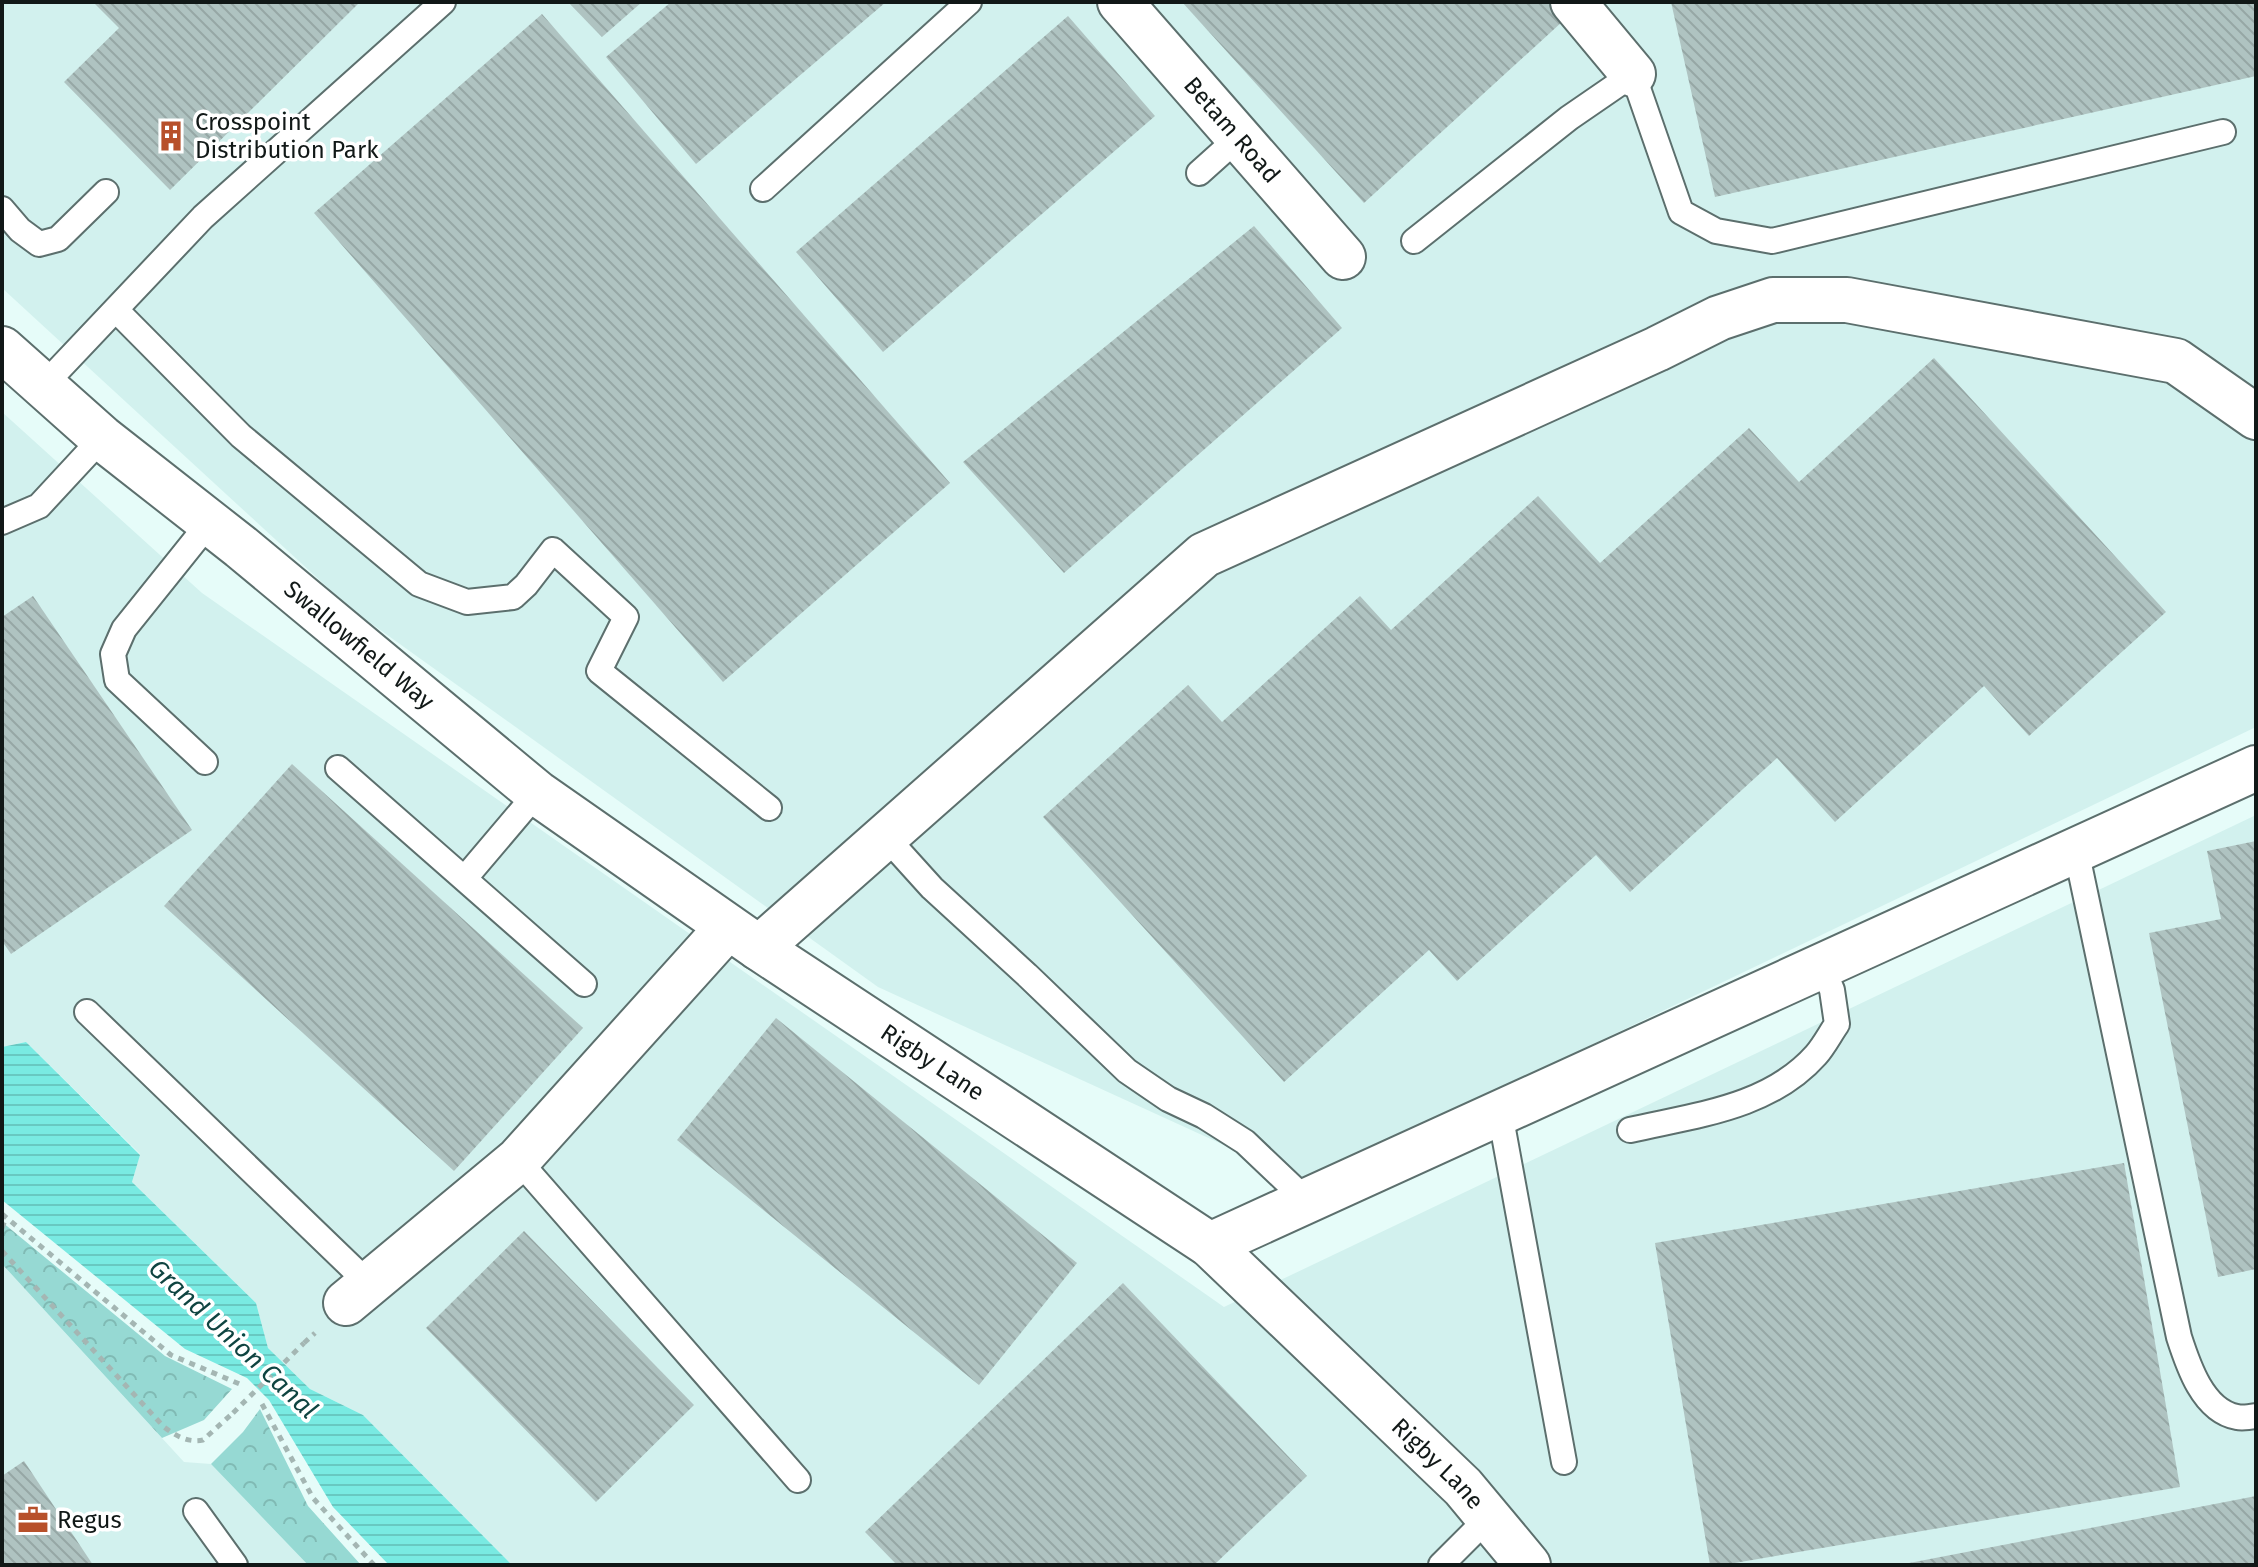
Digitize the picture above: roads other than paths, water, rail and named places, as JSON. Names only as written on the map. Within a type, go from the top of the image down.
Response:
[{"type":"street","name":"Betam Road","points":[[1120,2],[1343,257]]},
{"type":"street","points":[[1573,2],[1633,74]]},
{"type":"street","points":[[357,1293],[518,1160],[743,937],[885,836],[1204,555],[1719,318],[1773,300],[1847,300],[2176,361],[2256,417]]},
{"type":"street","name":"Swallowfield Way","points":[[2,349],[102,438],[241,547],[537,793],[743,937]]},
{"type":"street","points":[[1210,1245],[2256,768]]},
{"type":"street","name":"Rigby Lane","points":[[743,937],[1210,1245],[1463,1487],[1528,1565]]},
{"type":"lane","points":[[44,385],[203,217],[443,2]]},
{"type":"lane","points":[[763,189],[969,2]]},
{"type":"lane","points":[[1414,241],[1569,118],[1633,74],[1681,212],[1716,231],[1772,241],[2223,132]]},
{"type":"lane","points":[[1199,173],[1238,138]]},
{"type":"lane","points":[[2,209],[20,230],[39,244],[58,239],[106,192]]},
{"type":"lane","points":[[116,310],[241,436],[419,584],[467,602],[513,597],[553,550],[626,617],[599,671],[769,808]]},
{"type":"lane","points":[[2,522],[39,506],[102,438]]},
{"type":"lane","points":[[205,762],[117,680],[113,654],[124,629],[209,523]]},
{"type":"lane","points":[[338,768],[584,984]]},
{"type":"lane","points":[[465,878],[537,793]]},
{"type":"lane","points":[[885,836],[932,888],[1127,1071],[1168,1099],[1204,1116],[1245,1142],[1307,1201]]},
{"type":"lane","points":[[2076,850],[2179,1337],[2199,1387],[2217,1407],[2236,1417],[2256,1416]]},
{"type":"lane","points":[[1630,1130],[1740,1105],[1784,1082],[1816,1054],[1837,1024],[1832,990],[1822,966]]},
{"type":"lane","points":[[87,1012],[357,1293]]},
{"type":"lane","points":[[1500,1113],[1564,1462]]},
{"type":"lane","points":[[518,1160],[798,1480]]},
{"type":"lane","points":[[196,1511],[235,1565]]},
{"type":"lane","points":[[1441,1565],[1489,1517]]},
{"type":"water","name":"Grand Union Canal","points":[[26,1042],[140,1155],[132,1182],[256,1303],[268,1348],[310,1389],[363,1415],[512,1565],[389,1565],[333,1507],[269,1400],[247,1378],[185,1349],[2,1200],[2,1047]]},
{"type":"place","name":"Crosspoint Distribution Park","points":[[171,136]]},
{"type":"place","name":"Regus","points":[[33,1520]]}]
